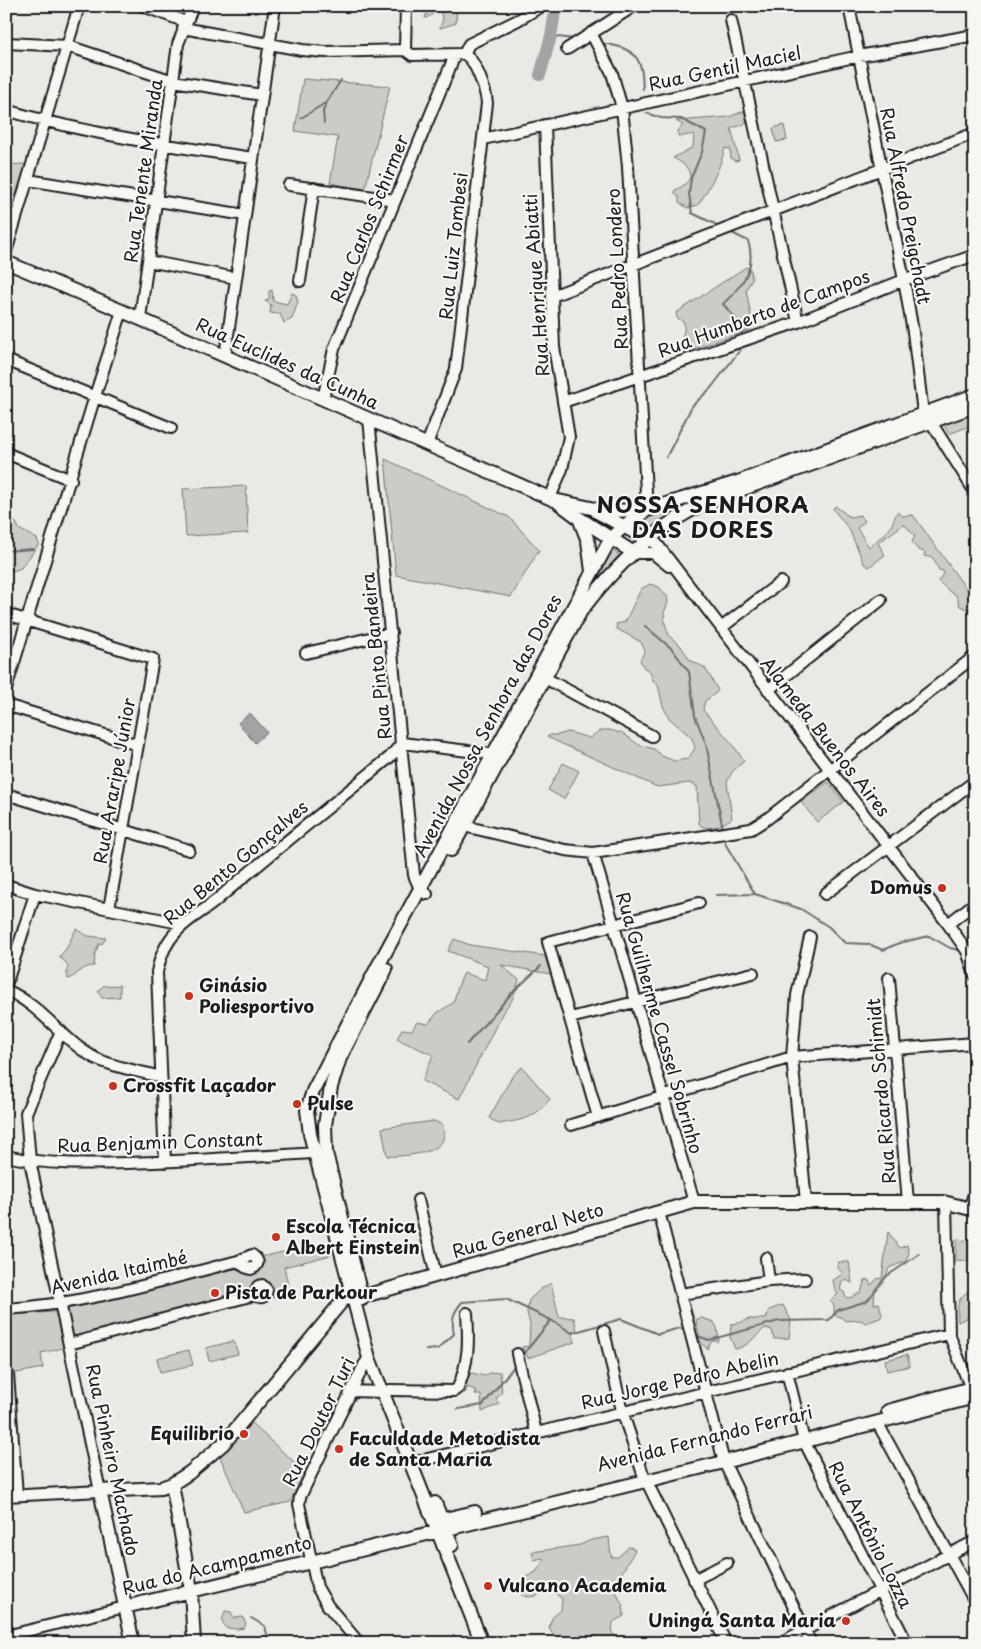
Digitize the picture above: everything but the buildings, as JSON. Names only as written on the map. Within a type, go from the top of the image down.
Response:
[{"type":"main road","name":"Rua Euclides da Cunha","points":[[6,262],[140,318],[552,499],[593,510],[628,512],[647,510]]},
{"type":"main road","name":"Avenida Nossa Senhora das Dores","points":[[357,1296],[315,1153],[307,1117],[309,1103],[339,1038],[464,826],[496,758],[545,678],[581,611],[600,587],[634,553],[684,514],[712,500],[927,418],[975,395]]},
{"type":"main road","name":"Avenida Nossa Senhora das Dores","points":[[357,1296],[326,1153],[327,1109],[333,1077],[344,1048],[424,892],[611,538],[647,510],[738,482],[927,418],[975,406]]},
{"type":"main road","name":"Rua Euclides da Cunha","points":[[552,499],[634,553]]},
{"type":"main road","name":"Rua Euclides da Cunha","points":[[593,510],[649,540]]},
{"type":"main road","points":[[579,518],[588,541],[592,571]]},
{"type":"main road","points":[[309,1103],[327,1109]]},
{"type":"main road","name":"Rua General Neto","points":[[172,1484],[189,1473],[222,1444],[344,1299],[436,1276],[694,1202],[946,1202],[972,1209]]},
{"type":"main road","points":[[357,1296],[369,1358],[387,1391],[418,1461],[482,1643]]},
{"type":"main road","points":[[357,1296],[377,1354],[387,1391],[440,1525],[490,1643]]},
{"type":"main road","name":"Avenida Fernando Ferrari","points":[[803,1438],[877,1422],[974,1393]]},
{"type":"main road","name":"Avenida Fernando Ferrari","points":[[440,1525],[723,1458],[974,1393]]},
{"type":"main road","points":[[100,1491],[161,1488],[172,1484],[191,1590],[194,1643]]},
{"type":"main road","name":"Rua Pinheiro Machado","points":[[100,1491],[133,1643]]},
{"type":"main road","name":"Rua do Acampamento","points":[[125,1606],[311,1560],[440,1525]]},
{"type":"street","points":[[6,252],[79,6]]},
{"type":"street","points":[[143,6],[185,25],[269,44],[325,52],[405,50],[412,55],[459,54],[468,44],[542,6]]},
{"type":"street","name":"Rua Tenente Miranda","points":[[140,318],[178,44],[192,6]]},
{"type":"street","points":[[225,356],[275,6]]},
{"type":"street","points":[[405,50],[406,6]]},
{"type":"street","points":[[567,49],[634,6]]},
{"type":"street","name":"Rua Alfredo Preigchadt","points":[[848,6],[904,280],[927,418]]},
{"type":"street","points":[[731,20],[798,322]]},
{"type":"street","name":"Rua Pedro Londero","points":[[591,33],[612,74],[622,108],[628,167],[647,510]]},
{"type":"street","name":"Rua Gentil Maciel","points":[[483,139],[859,56],[975,35]]},
{"type":"street","points":[[6,43],[68,46],[173,81],[262,95]]},
{"type":"street","name":"Rua Luiz Tombesi","points":[[427,444],[456,369],[483,139],[486,97],[470,58],[459,54]]},
{"type":"street","name":"Rua Carlos Schirmer","points":[[323,399],[334,349],[395,200],[459,54]]},
{"type":"street","points":[[6,110],[45,122],[164,146],[253,158]]},
{"type":"street","name":"Rua Henrique Abiatti","points":[[545,125],[554,348],[568,427],[568,449],[552,499]]},
{"type":"street","points":[[552,296],[975,133]]},
{"type":"street","points":[[28,180],[245,216]]},
{"type":"street","points":[[289,185],[395,200]]},
{"type":"street","points":[[300,281],[314,188]]},
{"type":"street","name":"Rua Humberto de Campos","points":[[563,402],[798,322],[904,280],[975,255]]},
{"type":"street","points":[[148,261],[236,278]]},
{"type":"street","points":[[6,689],[122,311]]},
{"type":"street","points":[[6,360],[171,428]]},
{"type":"street","points":[[927,418],[975,492]]},
{"type":"street","name":"Rua Pinto Bandeira","points":[[370,419],[414,875],[424,892]]},
{"type":"street","points":[[6,453],[70,480]]},
{"type":"street","name":"Alameda Buenos Aires","points":[[649,540],[657,544],[948,924],[967,951],[975,975]]},
{"type":"street","name":"Alameda Buenos Aires","points":[[634,553],[652,553],[676,571]]},
{"type":"street","points":[[721,628],[781,582]]},
{"type":"street","points":[[768,690],[881,600]]},
{"type":"street","points":[[6,614],[27,621]]},
{"type":"street","name":"Rua Araripe Júnior","points":[[27,621],[153,659],[109,909]]},
{"type":"street","points":[[306,653],[391,633]]},
{"type":"street","points":[[464,826],[565,850],[593,853],[751,828],[757,826],[975,656]]},
{"type":"street","points":[[545,678],[652,736]]},
{"type":"street","points":[[6,705],[138,745]]},
{"type":"street","points":[[402,743],[485,753],[496,758]]},
{"type":"street","name":"Rua Bento Gonçalves","points":[[165,1162],[157,972],[170,940],[184,924],[212,904],[382,763],[402,743]]},
{"type":"street","points":[[825,894],[975,781]]},
{"type":"street","points":[[6,794],[189,850]]},
{"type":"street","name":"Rua Guilherme Cassel Sobrinho","points":[[593,853],[694,1202]]},
{"type":"street","points":[[6,885],[35,894],[184,924]]},
{"type":"street","points":[[6,985],[35,894]]},
{"type":"street","points":[[598,1116],[548,942],[699,903]]},
{"type":"street","points":[[948,924],[975,903]]},
{"type":"street","points":[[806,1202],[792,1057],[797,995],[810,937]]},
{"type":"street","points":[[570,1018],[753,973]]},
{"type":"street","name":"Rua Ricardo Schimidt","points":[[889,978],[908,1202]]},
{"type":"street","points":[[6,990],[22,997],[94,1058],[162,1077]]},
{"type":"street","points":[[60,1304],[30,1161],[26,1113],[61,1032]]},
{"type":"street","points":[[571,1125],[792,1057],[975,1043]]},
{"type":"street","name":"Rua Benjamin Constant","points":[[6,1156],[30,1161],[94,1164],[165,1162],[315,1153]]},
{"type":"street","points":[[972,1209],[975,1192]]},
{"type":"street","points":[[418,1200],[436,1276]]},
{"type":"street","points":[[946,1202],[949,1334],[974,1393]]},
{"type":"street","points":[[659,1212],[723,1458],[811,1643]]},
{"type":"street","points":[[766,1258],[769,1281]]},
{"type":"street","name":"Avenida Itaimbé","points":[[6,1310],[60,1304],[117,1294],[238,1261]]},
{"type":"street","points":[[680,1294],[769,1281],[805,1279]]},
{"type":"street","points":[[69,1344],[254,1295]]},
{"type":"street","name":"Rua Pinheiro Machado","points":[[60,1304],[100,1491]]},
{"type":"street","points":[[351,1392],[454,1391],[458,1388],[468,1350],[467,1313]]},
{"type":"street","points":[[604,1331],[622,1411],[644,1477],[726,1643]]},
{"type":"street","name":"Rua Jorge Pedro Abelin","points":[[418,1461],[949,1334]]},
{"type":"street","points":[[517,1354],[536,1432]]},
{"type":"street","name":"Rua Doutor Turi","points":[[359,1643],[328,1606],[317,1586],[298,1504],[369,1358]]},
{"type":"street","name":"Rua Antônio Lozza","points":[[787,1372],[803,1438],[907,1643]]},
{"type":"street","points":[[8,1374],[11,1496],[100,1491]]},
{"type":"street","points":[[877,1422],[975,1602]]},
{"type":"street","points":[[780,1643],[975,1542]]},
{"type":"street","points":[[694,1580],[727,1563]]},
{"type":"street","name":"Rua do Acampamento","points":[[6,1636],[125,1606]]},
{"type":"shaded area","points":[[429,6],[457,6],[456,23],[440,28],[443,19],[440,11],[425,18]]},
{"type":"shaded area","points":[[303,79],[390,86],[365,189],[330,183],[338,137],[295,131]]},
{"type":"shaded area","points":[[744,111],[747,120],[743,125],[731,128],[739,160],[735,161],[731,158],[730,149],[725,148],[717,171],[698,205],[687,208],[679,202],[679,197],[675,194],[675,190],[684,185],[690,175],[684,165],[673,158],[693,147],[694,134],[679,137],[677,132],[683,125],[676,121],[729,117]]},
{"type":"shaded area","points":[[784,125],[787,140],[776,142],[773,128]]},
{"type":"shaded area","points":[[24,164],[29,167],[8,221],[6,232],[6,165]]},
{"type":"shaded area","points":[[746,267],[751,270],[752,279],[746,290],[753,326],[750,330],[678,354],[684,322],[677,318],[676,313]]},
{"type":"shaded area","points":[[272,290],[273,301],[287,304],[292,293],[296,295],[298,302],[292,319],[284,323],[280,314],[270,313],[271,305],[265,301],[269,299],[269,291]]},
{"type":"shaded area","points":[[975,412],[975,424],[949,434],[943,423]]},
{"type":"shaded area","points":[[385,459],[509,517],[539,550],[511,597],[396,575]]},
{"type":"shaded area","points":[[246,486],[248,533],[186,536],[183,489]]},
{"type":"shaded area","points":[[708,495],[647,532],[631,525],[648,515]]},
{"type":"shaded area","points":[[835,506],[850,517],[860,515],[865,521],[857,528],[869,547],[890,529],[897,512],[903,516],[913,515],[975,601],[975,622],[971,611],[960,606],[956,595],[938,581],[944,573],[943,571],[939,570],[933,558],[924,556],[925,552],[918,550],[912,542],[915,536],[904,524],[878,543],[885,555],[869,567],[864,564],[849,529],[833,509]]},
{"type":"shaded area","points":[[6,514],[17,524],[19,529],[37,539],[39,544],[21,568],[13,571],[10,564],[6,562]]},
{"type":"shaded area","points":[[610,548],[619,555],[593,586],[581,605]]},
{"type":"shaded area","points":[[650,584],[659,587],[667,596],[668,602],[664,613],[669,636],[680,645],[690,660],[705,668],[718,690],[705,701],[703,710],[744,761],[732,772],[727,782],[732,818],[716,827],[706,828],[699,824],[697,786],[689,783],[657,787],[547,737],[568,732],[590,738],[601,731],[611,730],[621,732],[639,745],[654,749],[662,756],[674,761],[688,759],[695,748],[692,738],[669,718],[663,706],[658,685],[640,660],[645,651],[641,642],[617,629],[616,624],[625,622],[641,589]]},
{"type":"shaded area","points":[[250,713],[267,732],[255,743],[238,723]]},
{"type":"shaded area","points":[[563,763],[579,771],[564,799],[548,790]]},
{"type":"shaded area","points":[[828,782],[844,802],[817,822],[801,802]]},
{"type":"shaded area","points":[[76,929],[88,936],[106,938],[103,943],[99,944],[95,954],[94,966],[83,969],[68,979],[67,965],[59,957],[66,949]]},
{"type":"shaded area","points":[[454,939],[470,945],[545,956],[551,974],[501,965],[519,980],[512,1000],[503,1012],[459,1099],[422,1081],[433,1055],[397,1039],[402,1029],[412,1030],[417,1022],[428,1024],[437,1013],[453,1003],[464,973],[485,980],[488,966],[448,951]]},
{"type":"shaded area","points":[[120,985],[120,997],[102,998],[98,991],[103,986]]},
{"type":"shaded area","points":[[522,1067],[550,1099],[528,1118],[499,1124],[489,1118],[513,1075]]},
{"type":"shaded area","points":[[434,1121],[443,1125],[444,1130],[443,1140],[436,1147],[415,1154],[387,1156],[382,1128]]},
{"type":"shaded area","points":[[888,1232],[900,1248],[907,1245],[909,1253],[906,1261],[889,1268],[887,1274],[875,1289],[874,1304],[879,1303],[882,1315],[880,1318],[866,1323],[860,1320],[845,1321],[841,1317],[834,1315],[834,1305],[830,1301],[838,1294],[833,1280],[843,1274],[838,1268],[838,1262],[849,1262],[852,1283],[846,1280],[842,1282],[840,1290],[844,1292],[846,1297],[850,1298],[861,1292],[865,1280],[868,1279],[871,1285],[877,1279],[882,1278]]},
{"type":"shaded area","points":[[956,1239],[975,1244],[975,1262],[956,1260]]},
{"type":"shaded area","points":[[327,1242],[331,1255],[284,1267],[290,1293],[252,1303],[249,1295],[62,1341],[63,1348],[41,1353],[43,1368],[6,1375],[6,1315],[53,1312],[77,1307],[243,1267],[253,1264],[252,1259]]},
{"type":"shaded area","points":[[551,1283],[559,1317],[574,1318],[577,1330],[572,1332],[575,1342],[528,1358],[522,1347],[529,1346],[530,1325],[527,1312],[529,1300]]},
{"type":"shaded area","points":[[975,1288],[975,1314],[958,1322],[959,1301],[964,1294]]},
{"type":"shaded area","points":[[783,1305],[791,1320],[789,1338],[774,1339],[772,1330],[765,1328],[748,1344],[735,1349],[730,1337],[731,1324],[749,1319],[766,1319],[769,1310]]},
{"type":"shaded area","points":[[702,1318],[714,1322],[717,1328],[719,1341],[712,1341],[707,1349],[701,1343],[696,1321]]},
{"type":"shaded area","points":[[234,1341],[238,1354],[209,1361],[206,1348]]},
{"type":"shaded area","points":[[189,1350],[193,1365],[160,1372],[157,1358]]},
{"type":"shaded area","points":[[907,1355],[910,1366],[887,1371],[885,1360]]},
{"type":"shaded area","points":[[500,1372],[502,1392],[496,1399],[499,1404],[482,1412],[481,1395],[475,1395],[477,1391],[468,1387],[465,1393],[458,1393],[471,1373],[485,1376],[489,1373]]},
{"type":"shaded area","points":[[250,1422],[305,1472],[290,1502],[244,1512],[220,1457]]},
{"type":"shaded area","points":[[609,1537],[611,1557],[618,1557],[629,1547],[635,1550],[617,1581],[612,1584],[623,1606],[624,1616],[613,1622],[612,1633],[619,1643],[558,1643],[549,1627],[552,1618],[561,1610],[562,1599],[550,1589],[533,1597],[522,1595],[526,1583],[524,1578],[536,1572],[544,1560],[543,1558],[534,1560],[532,1552],[580,1545],[591,1540]]},
{"type":"shaded area","points":[[225,1611],[231,1612],[234,1618],[243,1617],[246,1624],[244,1628],[226,1628],[222,1621]]},
{"type":"waterway","points":[[540,75],[551,36],[556,6]]},
{"type":"waterway","points":[[551,36],[573,39]]},
{"type":"waterway","points":[[600,43],[624,48],[634,55],[641,68],[643,89]]},
{"type":"waterway","points":[[301,118],[327,102],[341,80]]},
{"type":"waterway","points":[[324,123],[323,111],[327,102]]},
{"type":"waterway","points":[[646,113],[661,118],[681,119],[706,132],[702,152],[691,178],[689,194],[692,213],[719,226]]},
{"type":"waterway","points":[[730,232],[748,241],[751,260],[742,283],[723,304],[742,326],[741,337]]},
{"type":"waterway","points":[[666,458],[692,406],[711,388],[740,350],[741,346]]},
{"type":"waterway","points":[[6,551],[33,549]]},
{"type":"waterway","points":[[645,626],[672,649],[689,672],[695,716],[706,744],[723,829]]},
{"type":"waterway","points":[[724,836],[726,845],[755,894],[801,909],[829,927],[845,943],[868,944],[883,950],[899,943],[929,936],[950,948],[959,950]]},
{"type":"waterway","points":[[716,895],[755,894]]},
{"type":"waterway","points":[[467,1044],[512,993],[541,966]]},
{"type":"waterway","points":[[695,1335],[709,1340],[779,1321],[829,1320],[838,1310],[867,1301],[887,1276],[919,1254]]},
{"type":"waterway","points":[[426,1350],[438,1349],[454,1334],[454,1316],[462,1302],[506,1299],[551,1320]]},
{"type":"waterway","points":[[522,1356],[551,1320],[572,1333],[621,1319],[658,1334],[680,1328],[686,1331]]},
{"type":"waterway","points":[[458,1409],[483,1405],[516,1364]]},
{"type":"waterway","points":[[251,1618],[265,1626],[269,1643]]},
{"type":"place","name":"Domus","points":[[942,888]]},
{"type":"place","name":"Ginásio Poliesportivo","points":[[189,996]]},
{"type":"place","name":"Crossfit Laçador","points":[[113,1086]]},
{"type":"place","name":"Pulse","points":[[297,1104]]},
{"type":"place","name":"Escola Técnica Albert Einstein","points":[[276,1237]]},
{"type":"place","name":"Pista de Parkour","points":[[215,1293]]},
{"type":"place","name":"Equilibrio","points":[[244,1434]]},
{"type":"place","name":"Faculdade Metodista de Santa Maria","points":[[339,1449]]},
{"type":"place","name":"Vulcano Academia","points":[[488,1586]]},
{"type":"place","name":"Uningá Santa Maria","points":[[846,1621]]},
{"type":"district","name":"NOSSA SENHORA DAS DORES","points":[[703,518]]}]
